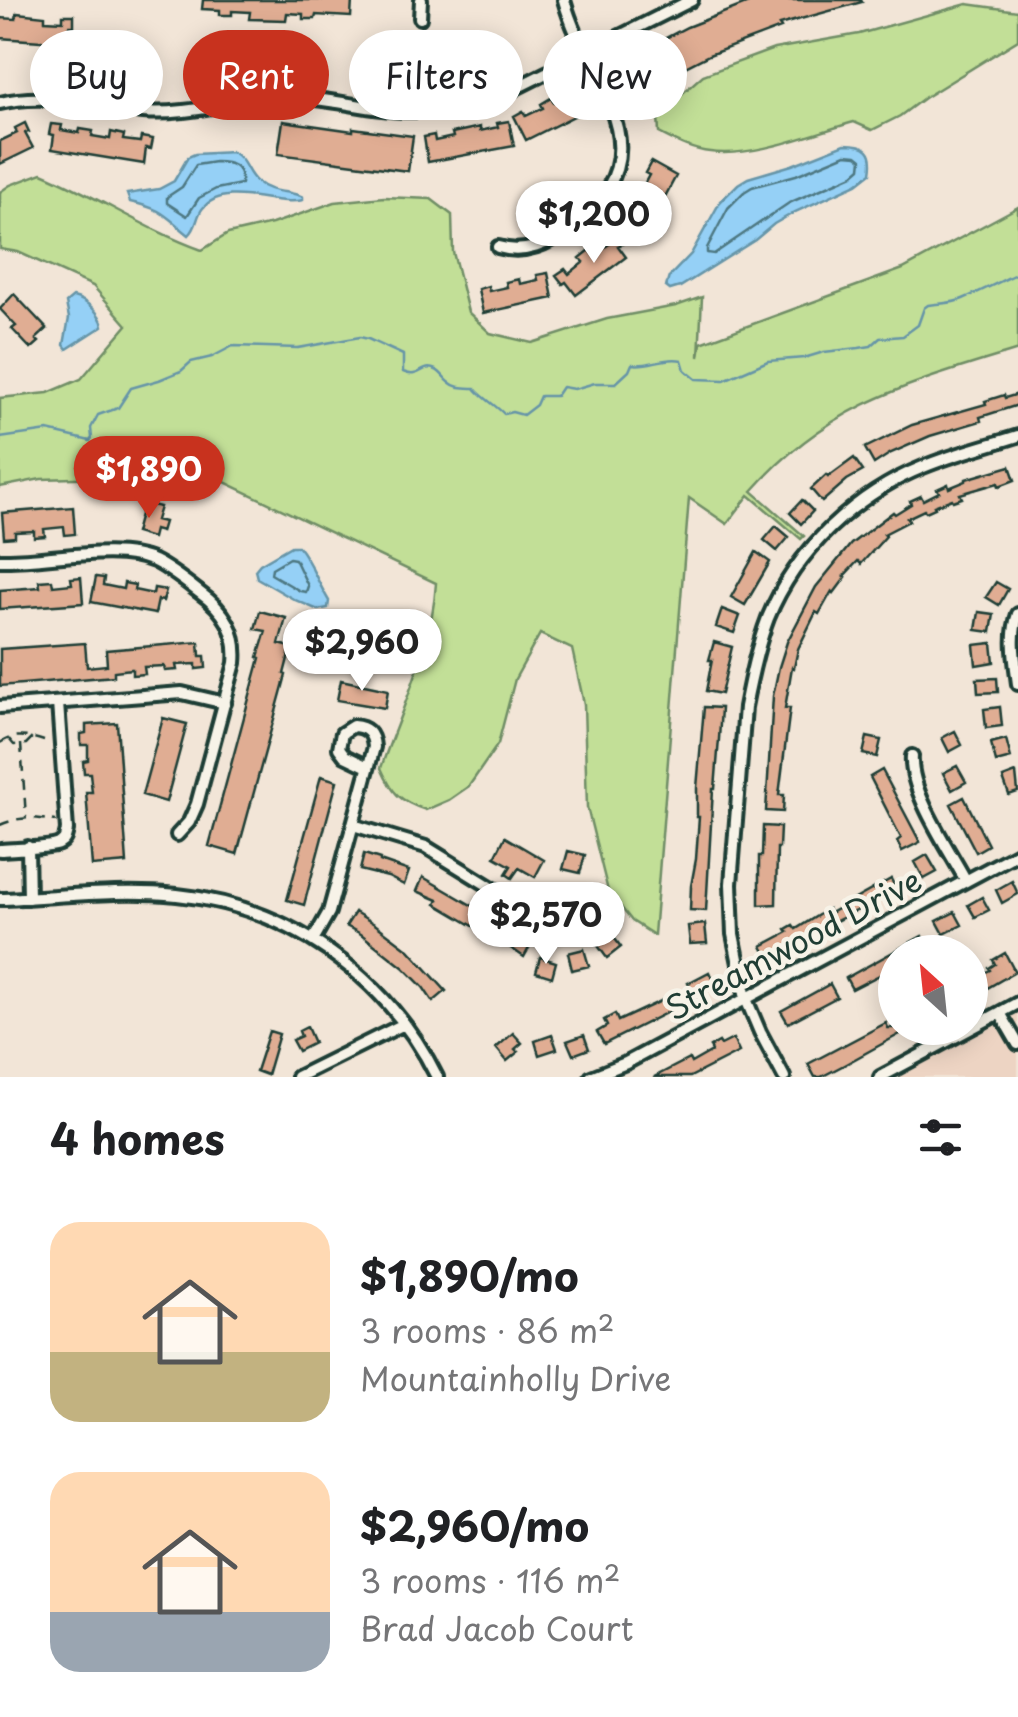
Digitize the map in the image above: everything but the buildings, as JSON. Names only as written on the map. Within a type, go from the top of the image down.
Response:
[{"type":"street","points":[[420,18],[421,0]]},
{"type":"street","points":[[564,0],[575,30]]},
{"type":"street","points":[[632,30],[692,0]]},
{"type":"street","points":[[0,103],[57,98],[164,113],[271,98],[305,98],[414,111],[492,98],[543,74]]},
{"type":"street","points":[[498,247],[520,251],[532,248],[559,235],[590,210],[611,183],[620,155],[615,120]]},
{"type":"street","points":[[784,1077],[746,998],[732,934],[745,707],[759,645],[782,590],[832,526],[875,492],[924,466],[1018,436]]},
{"type":"street","points":[[0,560],[128,554],[167,568],[218,607],[230,624],[236,652],[224,703],[197,804],[189,822],[177,834]]},
{"type":"street","points":[[1018,614],[1013,640],[1018,684]]},
{"type":"street","points":[[0,707],[182,694],[224,703]]},
{"type":"street","points":[[0,850],[52,846],[63,841],[67,821],[58,703]]},
{"type":"street","points":[[912,756],[918,792],[966,881]]},
{"type":"street","points":[[313,940],[329,912],[368,766]]},
{"type":"street","points":[[352,826],[426,847],[502,894],[545,906]]},
{"type":"street","points":[[28,846],[29,898]]},
{"type":"street","name":"Streamwood Drive","points":[[591,1077],[626,1063],[1018,853]]},
{"type":"street","points":[[0,899],[179,895],[231,905],[278,922],[313,940],[368,982],[404,1024],[436,1077]]},
{"type":"street","points":[[880,1077],[1018,1004]]},
{"type":"street","points":[[1000,1013],[1018,1044]]},
{"type":"street","points":[[298,1077],[404,1024]]},
{"type":"path","points":[[8,738],[14,745],[28,743],[33,737]]},
{"type":"path","points":[[0,743],[8,738],[33,737],[61,742]]},
{"type":"path","points":[[21,744],[26,817]]},
{"type":"path","points":[[0,825],[26,817],[67,821]]},
{"type":"shaded area","points":[[1018,1013],[1018,1077],[898,1077],[958,1045],[988,1045],[988,1029]]},
{"type":"green space","points":[[967,4],[1018,11],[1018,40],[872,130],[854,122],[782,144],[727,153],[696,149],[659,133],[658,120],[687,120],[687,89],[703,75],[774,49],[859,34]]},
{"type":"green space","points":[[42,173],[202,250],[228,234],[272,224],[335,202],[384,197],[431,199],[452,215],[453,252],[468,312],[490,333],[532,343],[607,319],[702,297],[699,357],[701,343],[903,269],[1018,207],[1018,350],[874,400],[811,436],[781,461],[752,491],[804,536],[801,539],[749,495],[727,524],[689,498],[654,935],[632,921],[608,891],[587,807],[584,704],[572,649],[540,634],[515,679],[498,744],[469,786],[426,810],[398,795],[381,768],[429,631],[436,583],[208,474],[41,479],[0,487],[0,398],[48,393],[81,379],[127,325],[93,286],[18,252],[0,249],[0,192]]},
{"type":"water","points":[[845,144],[868,150],[871,173],[857,184],[774,224],[680,287],[666,287],[669,277],[691,254],[720,202],[738,184]]},
{"type":"water","points":[[232,152],[262,186],[303,200],[224,196],[203,208],[189,235],[157,210],[130,202],[127,194],[159,189],[174,181],[188,157]]},
{"type":"water","points":[[73,297],[92,308],[103,326],[67,349],[66,303]]},
{"type":"water","points":[[298,546],[307,559],[329,601],[328,608],[318,610],[257,578],[255,570],[260,564]]},
{"type":"waterway","points":[[0,438],[48,431],[90,441],[98,415],[118,408],[131,388],[181,371],[191,362],[233,346],[298,348],[360,337],[403,355],[403,372],[436,370],[455,386],[475,388],[504,414],[523,415],[536,405],[540,396],[556,396],[562,387],[616,383],[632,364],[682,360],[685,370],[696,379],[724,380],[768,361],[871,346],[880,338],[903,336],[918,325],[928,305],[959,301],[1018,273]]}]
